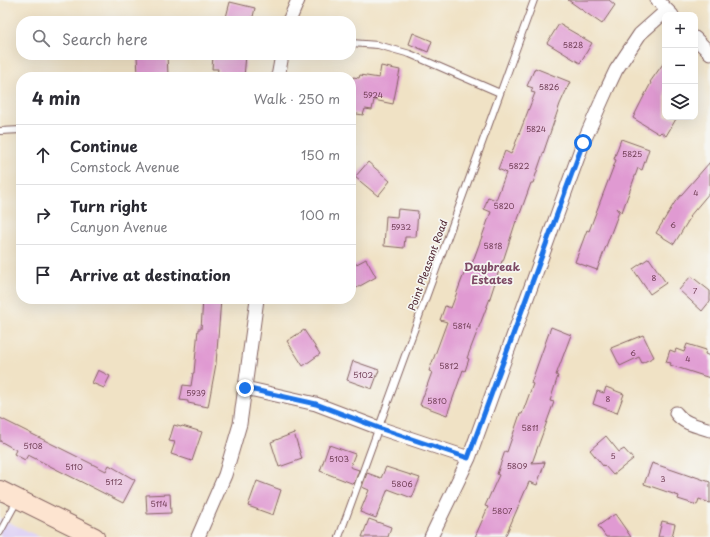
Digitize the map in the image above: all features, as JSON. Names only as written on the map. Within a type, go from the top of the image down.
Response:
[{"type":"street","points":[[291,16],[298,0]]},
{"type":"street","points":[[657,0],[668,12]]},
{"type":"street","points":[[431,537],[468,458],[583,143],[607,89],[616,70],[640,34],[662,18]]},
{"type":"street","points":[[698,41],[710,53]]},
{"type":"street","points":[[279,72],[281,60]]},
{"type":"street","points":[[198,537],[225,475],[240,424],[256,304]]},
{"type":"street","points":[[245,388],[316,404],[379,428],[468,458]]},
{"type":"street","points":[[676,413],[687,423],[710,430]]},
{"type":"street","points":[[0,490],[95,537]]},
{"type":"lane","name":"Point Pleasant Road","points":[[339,537],[534,0]]},
{"type":"lane","points":[[356,43],[378,45],[410,54],[500,93]]},
{"type":"lane","points":[[0,131],[16,130]]},
{"type":"lane","points":[[0,532],[18,499]]},
{"type":"shaded area","points":[[0,518],[40,537],[0,537]]},
{"type":"building","points":[[568,0],[609,0],[615,5],[602,24]]},
{"type":"building","points":[[230,2],[255,8],[253,16],[226,16]]},
{"type":"building","points":[[559,24],[592,43],[580,63],[547,43]]},
{"type":"building","points":[[413,33],[432,41],[428,52],[409,44]]},
{"type":"building","points":[[137,60],[167,60],[168,72],[138,72]]},
{"type":"building","points":[[213,60],[246,60],[244,72],[218,72],[218,69],[212,69]]},
{"type":"building","points":[[662,65],[662,120],[675,120],[666,136],[661,132],[659,134],[633,118],[651,83],[650,82]]},
{"type":"building","points":[[381,66],[400,70],[393,104],[374,100],[372,110],[365,109],[363,115],[356,114],[356,78],[359,78],[360,75],[379,78]]},
{"type":"building","points":[[535,68],[570,82],[560,104],[533,183],[531,183],[517,222],[516,221],[489,301],[467,358],[469,359],[465,371],[463,370],[447,415],[420,405],[432,372],[429,371],[447,322],[440,320],[445,306],[451,308],[465,271],[469,272],[491,212],[484,209],[488,197],[496,200],[506,173],[498,169],[505,151],[511,154],[512,152],[535,93],[531,92],[533,88],[527,86]]},
{"type":"building","points":[[621,139],[649,149],[642,170],[638,168],[622,212],[616,208],[619,212],[597,270],[575,262],[587,230],[589,231],[616,160],[614,159]]},
{"type":"building","points":[[368,162],[390,181],[378,196],[356,178]]},
{"type":"building","points":[[710,162],[710,192],[689,217],[690,218],[674,244],[656,233],[675,202]]},
{"type":"building","points":[[398,209],[418,211],[416,237],[405,237],[404,248],[384,246],[386,216],[397,217]]},
{"type":"building","points":[[649,258],[666,283],[650,294],[633,269]]},
{"type":"building","points":[[366,259],[376,277],[356,288],[356,264]]},
{"type":"building","points":[[691,276],[710,291],[710,301],[702,311],[679,290]]},
{"type":"building","points":[[203,304],[221,304],[216,364],[208,407],[180,400],[183,385],[191,386],[194,373],[198,329],[201,329]]},
{"type":"building","points":[[551,327],[571,335],[556,375],[558,376],[550,401],[554,402],[532,463],[545,462],[537,485],[529,482],[505,537],[475,537],[488,507],[485,506],[499,475],[497,474],[505,451],[507,452],[520,414],[522,414],[533,384],[531,383]]},
{"type":"building","points":[[304,330],[320,354],[303,366],[287,341]]},
{"type":"building","points":[[643,335],[654,357],[642,363],[639,357],[620,366],[611,348]]},
{"type":"building","points":[[687,344],[706,350],[705,354],[710,356],[710,378],[670,365],[671,363],[666,362],[670,350],[675,352],[676,349],[684,352]]},
{"type":"building","points":[[353,361],[379,370],[372,389],[347,380]]},
{"type":"building","points":[[98,370],[110,376],[104,388],[92,383]]},
{"type":"building","points":[[606,387],[624,394],[617,413],[593,404],[597,391],[604,393]]},
{"type":"building","points":[[0,418],[106,471],[109,465],[135,480],[123,503],[28,455],[25,460],[14,454],[16,450],[0,441]]},
{"type":"building","points":[[174,425],[202,432],[192,461],[171,454],[175,442],[169,441]]},
{"type":"building","points":[[294,433],[302,459],[279,467],[271,442]]},
{"type":"building","points":[[606,436],[619,452],[624,449],[633,459],[613,475],[604,465],[603,466],[590,450]]},
{"type":"building","points":[[329,445],[355,454],[350,467],[359,470],[354,484],[320,471]]},
{"type":"building","points":[[652,463],[710,482],[710,503],[699,499],[697,505],[678,499],[679,496],[644,484]]},
{"type":"building","points":[[386,467],[420,478],[412,498],[388,489],[376,518],[360,512],[369,490],[362,487],[367,473],[381,478]]},
{"type":"building","points":[[257,481],[281,490],[273,515],[248,506]]},
{"type":"building","points":[[170,494],[171,513],[147,514],[146,495]]},
{"type":"building","points":[[615,514],[631,537],[606,537],[598,526]]},
{"type":"building","points":[[369,519],[391,527],[388,537],[362,537]]},
{"type":"building","points":[[662,521],[675,524],[672,537],[658,537]]},
{"type":"district","name":"Daybreak Estates","points":[[492,272]]},
{"type":"route","points":[[245,388],[316,404],[379,428],[468,458],[583,143]]}]
